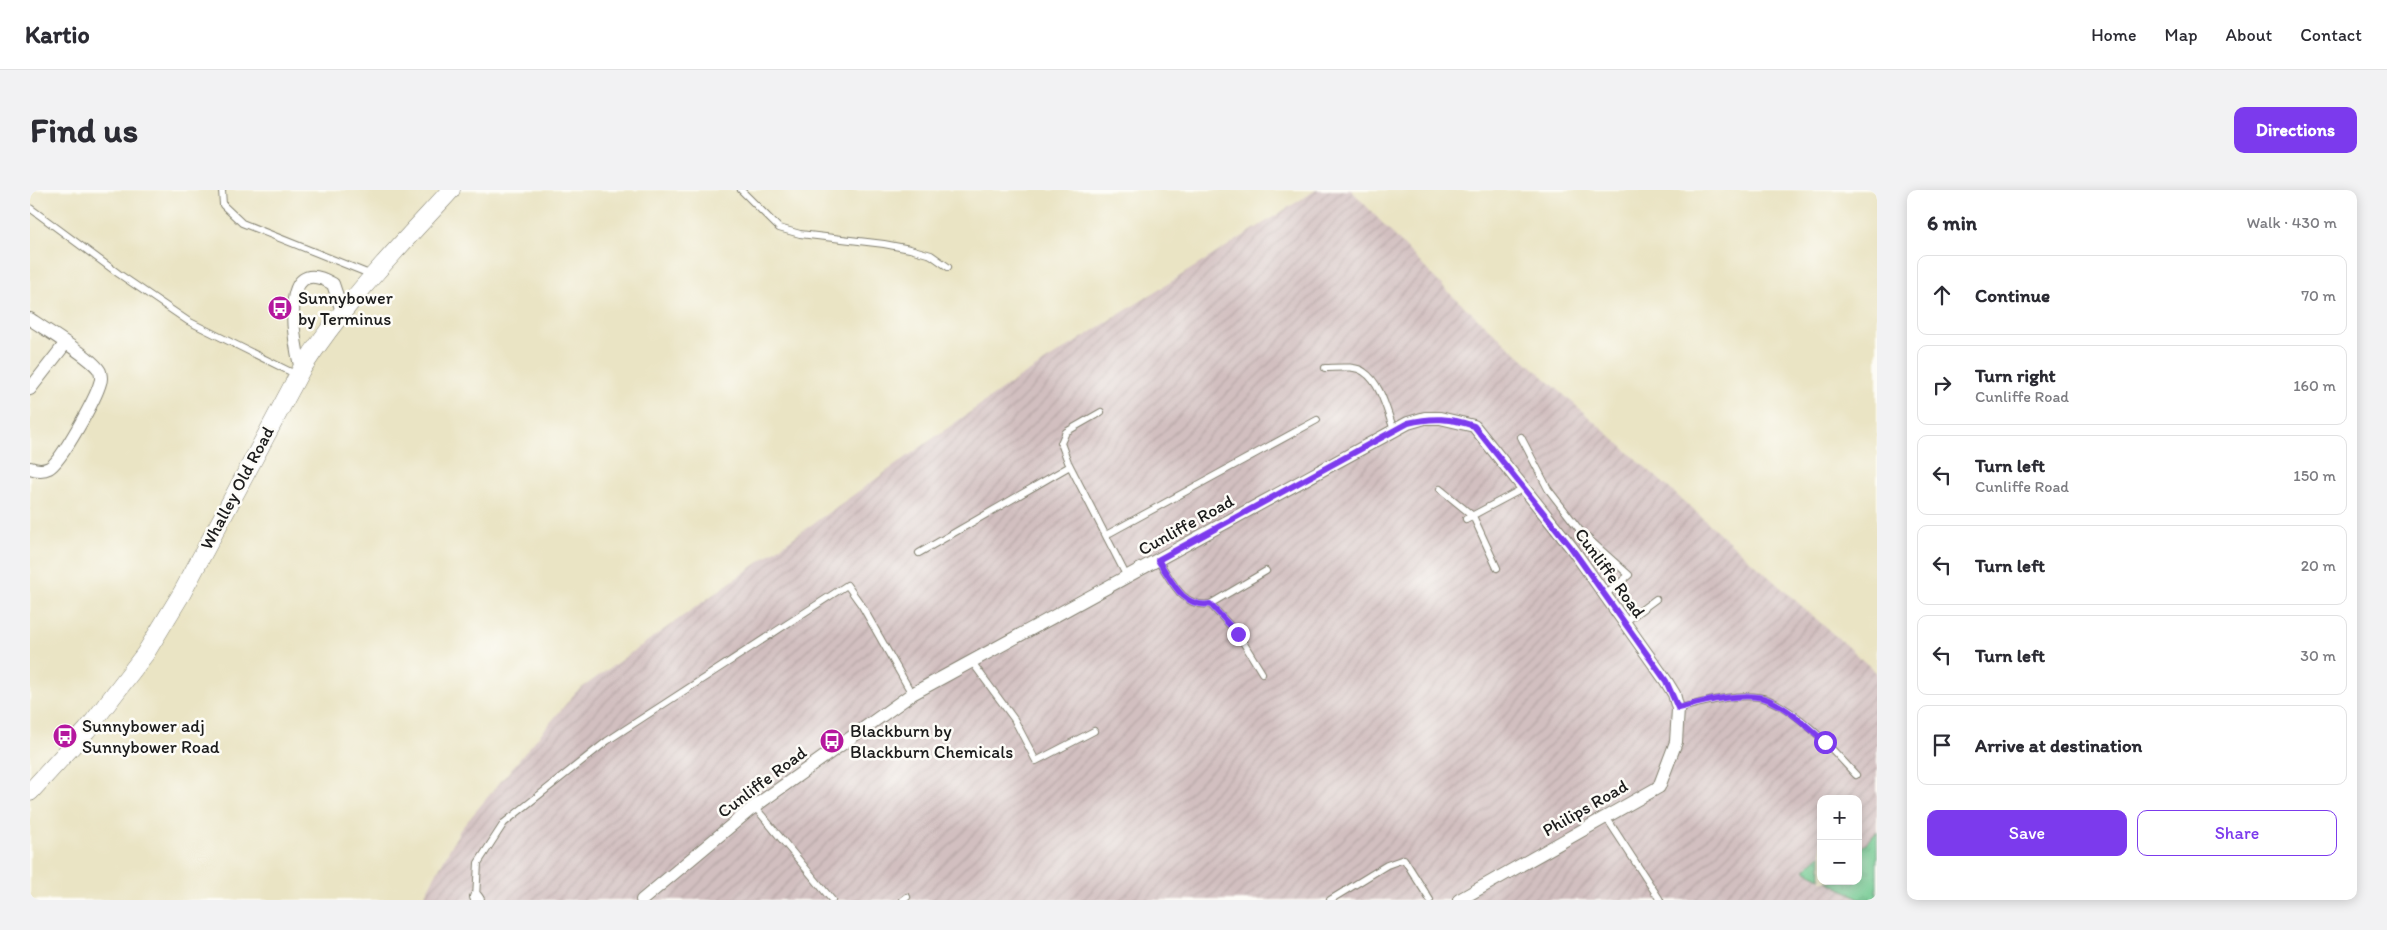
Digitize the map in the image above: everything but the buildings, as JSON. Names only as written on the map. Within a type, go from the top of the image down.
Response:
[{"type":"street","name":"Whalley Old Road","points":[[30,792],[86,730],[144,654],[182,593],[300,373],[342,311],[451,190]]},
{"type":"street","points":[[300,373],[292,322],[293,295],[299,284],[310,277],[323,278],[333,284],[342,311]]},
{"type":"street","points":[[30,319],[94,364],[101,374],[100,383],[60,457],[48,468],[42,470],[30,468]]},
{"type":"street","points":[[30,389],[65,344]]},
{"type":"street","name":"Cunliffe Road","points":[[642,900],[754,807],[912,694],[1394,430],[1425,418],[1457,420],[1474,426],[1570,546],[1625,622],[1666,681],[1678,708]]},
{"type":"street","name":"Philips Road","points":[[1459,900],[1659,787],[1676,742],[1678,708]]},
{"type":"lane","points":[[222,190],[223,205],[242,223],[373,275]]},
{"type":"lane","points":[[740,190],[779,228],[800,234],[910,249],[931,255],[948,267]]},
{"type":"lane","points":[[30,208],[119,274],[188,321],[300,373]]},
{"type":"lane","points":[[1325,368],[1353,368],[1364,371],[1374,383],[1394,430]]},
{"type":"lane","points":[[1101,412],[1066,432],[1061,443],[1070,466],[1127,577]]},
{"type":"lane","points":[[1106,536],[1317,420]]},
{"type":"lane","points":[[1521,436],[1548,488],[1582,533],[1629,575],[1605,595]]},
{"type":"lane","points":[[919,553],[1070,466]]},
{"type":"lane","points":[[1466,519],[1524,488]]},
{"type":"lane","points":[[1440,489],[1473,516],[1497,568]]},
{"type":"lane","points":[[1158,560],[1178,591],[1188,601],[1200,605],[1210,604],[1266,570]]},
{"type":"lane","points":[[477,899],[478,863],[504,823],[608,741],[847,585],[862,606],[912,694]]},
{"type":"lane","points":[[1625,622],[1656,599]]},
{"type":"lane","points":[[1210,604],[1238,634],[1262,673]]},
{"type":"lane","points":[[972,662],[1014,719],[1036,760],[1094,732]]},
{"type":"lane","points":[[1678,708],[1733,696],[1768,699],[1798,719],[1856,775]]},
{"type":"lane","points":[[754,807],[832,900]]},
{"type":"lane","points":[[1606,816],[1660,900]]},
{"type":"lane","points":[[1330,900],[1387,865],[1404,859],[1430,900]]},
{"type":"shaded area","points":[[1316,190],[1351,190],[1447,291],[1877,673],[1877,900],[422,900],[460,830],[576,692],[1011,383]]},
{"type":"green space","points":[[1877,832],[1877,900],[1863,900],[1835,885],[1862,885],[1862,847]]},
{"type":"green space","points":[[1817,858],[1817,876],[1804,870]]},
{"type":"place","name":"Sunnybower by Terminus","points":[[280,308]]},
{"type":"place","name":"Sunnybower adj Sunnybower Road","points":[[65,736]]},
{"type":"place","name":"Blackburn by Blackburn Chemicals","points":[[832,741]]},
{"type":"route","points":[[1238,634],[1210,604],[1200,605],[1188,601],[1178,591],[1158,560],[1408,423],[1425,418],[1457,420],[1474,426],[1570,546],[1666,681],[1674,694],[1678,708],[1733,696],[1768,699],[1798,719],[1825,742]]}]
